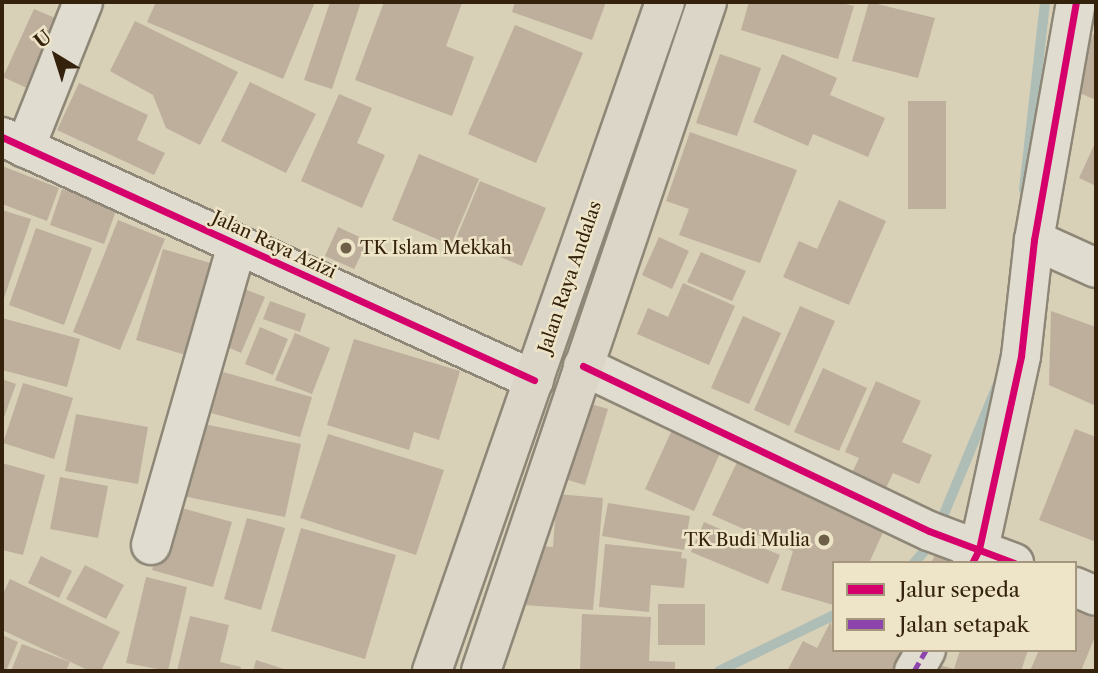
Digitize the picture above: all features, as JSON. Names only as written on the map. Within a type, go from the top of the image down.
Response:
[{"type":"main road","name":"Jalan Raya Andalas","points":[[432,671],[664,2]]},
{"type":"main road","points":[[481,671],[707,2]]},
{"type":"main road","points":[[651,44],[688,57]]},
{"type":"street","points":[[13,142],[83,2]]},
{"type":"street","points":[[961,546],[1021,356],[1034,240],[1082,7]]},
{"type":"street","name":"Jalan Raya Azizi","points":[[13,142],[534,380]]},
{"type":"street","points":[[1034,240],[1096,268]]},
{"type":"street","points":[[151,545],[237,246]]},
{"type":"street","points":[[583,366],[961,546],[1008,561]]},
{"type":"street","points":[[1077,588],[1096,596]]},
{"type":"street","points":[[915,671],[925,652]]},
{"type":"building","points":[[156,2],[315,2],[283,79],[147,22]]},
{"type":"building","points":[[330,2],[361,2],[332,89],[304,80]]},
{"type":"building","points":[[384,2],[462,3],[446,46],[474,57],[452,116],[355,80]]},
{"type":"building","points":[[515,2],[606,2],[592,40],[512,12]]},
{"type":"building","points":[[749,2],[838,2],[854,6],[838,59],[741,30]]},
{"type":"building","points":[[869,2],[935,18],[918,78],[852,61]]},
{"type":"building","points":[[34,9],[60,20],[29,89],[3,77]]},
{"type":"building","points":[[135,21],[238,72],[200,145],[166,128],[153,95],[110,71]]},
{"type":"building","points":[[515,25],[583,53],[536,163],[468,134]]},
{"type":"building","points":[[1096,28],[1096,100],[1070,89]]},
{"type":"building","points":[[720,54],[761,68],[737,136],[696,123]]},
{"type":"building","points":[[782,54],[837,78],[830,95],[885,118],[868,157],[813,134],[808,146],[753,122]]},
{"type":"building","points":[[250,82],[316,114],[286,173],[221,141]]},
{"type":"building","points":[[79,83],[148,115],[137,140],[165,153],[154,175],[57,130]]},
{"type":"building","points":[[339,94],[372,108],[357,143],[385,155],[362,208],[301,181]]},
{"type":"building","points":[[908,101],[946,101],[946,209],[908,209]]},
{"type":"building","points":[[690,132],[797,170],[760,263],[679,235],[689,209],[666,201]]},
{"type":"building","points":[[1096,141],[1096,186],[1079,178]]},
{"type":"building","points":[[419,154],[479,179],[451,245],[392,220]]},
{"type":"building","points":[[2,166],[59,188],[47,221],[2,204]]},
{"type":"building","points":[[480,181],[546,208],[522,266],[456,239]]},
{"type":"building","points":[[62,189],[117,208],[104,244],[50,225]]},
{"type":"building","points":[[839,200],[886,221],[849,305],[783,277],[799,241],[817,249]]},
{"type":"building","points":[[2,210],[31,219],[2,304]]},
{"type":"building","points":[[118,220],[165,239],[120,350],[73,332]]},
{"type":"building","name":"TK Islam Mekkah","points":[[338,227],[368,241],[354,269],[325,256]]},
{"type":"building","points":[[36,228],[92,248],[64,325],[9,305]]},
{"type":"building","points":[[659,237],[689,251],[672,289],[642,275]]},
{"type":"building","points":[[163,249],[217,265],[189,356],[136,340]]},
{"type":"building","points":[[701,252],[746,271],[732,301],[687,282]]},
{"type":"building","points":[[683,283],[735,306],[709,365],[637,334],[648,308],[668,317]]},
{"type":"building","points":[[239,287],[265,297],[241,353],[216,342]]},
{"type":"building","points":[[270,301],[306,314],[300,332],[263,319]]},
{"type":"building","points":[[800,306],[835,321],[789,426],[754,410]]},
{"type":"building","points":[[1051,311],[1096,327],[1096,406],[1049,385]]},
{"type":"building","points":[[743,316],[781,333],[749,404],[711,388]]},
{"type":"building","points":[[2,318],[80,339],[67,387],[2,370]]},
{"type":"building","points":[[260,327],[288,339],[273,375],[245,364]]},
{"type":"building","points":[[295,333],[330,348],[312,394],[275,380]]},
{"type":"building","points":[[354,339],[460,371],[439,440],[414,432],[409,450],[327,425]]},
{"type":"building","points":[[823,368],[867,388],[839,451],[794,432]]},
{"type":"building","points":[[223,372],[312,397],[300,437],[211,413]]},
{"type":"building","points":[[2,379],[16,384],[2,423]]},
{"type":"building","points":[[876,381],[921,401],[902,442],[932,455],[919,484],[893,473],[886,488],[852,473],[859,458],[845,452]]},
{"type":"building","points":[[23,383],[73,398],[54,459],[3,443]]},
{"type":"building","points":[[581,401],[608,409],[585,485],[558,477]]},
{"type":"building","points":[[76,414],[148,427],[138,484],[65,471]]},
{"type":"building","points":[[194,422],[301,444],[285,517],[178,495]]},
{"type":"building","points":[[1075,429],[1096,437],[1096,542],[1039,520]]},
{"type":"building","points":[[672,430],[721,451],[694,511],[645,489]]},
{"type":"building","points":[[328,434],[444,470],[416,555],[300,518]]},
{"type":"building","name":"TK Budi Mulia","points":[[737,462],[885,528],[870,561],[832,561],[832,604],[781,590],[793,551],[712,515]]},
{"type":"building","points":[[2,463],[45,475],[23,555],[2,550]]},
{"type":"building","points":[[60,477],[108,486],[98,538],[50,529]]},
{"type":"building","points":[[557,494],[603,498],[593,610],[524,605],[529,545],[553,547]]},
{"type":"building","points":[[608,503],[690,516],[684,550],[602,536]]},
{"type":"building","points":[[171,505],[232,522],[213,587],[152,570]]},
{"type":"building","points":[[247,518],[285,528],[261,610],[224,599]]},
{"type":"building","points":[[704,522],[780,555],[768,584],[691,552]]},
{"type":"building","points":[[301,528],[396,555],[365,659],[271,631]]},
{"type":"building","points":[[605,544],[682,552],[681,558],[687,559],[684,588],[651,585],[649,612],[599,607]]},
{"type":"building","points":[[937,551],[957,561],[932,561]]},
{"type":"building","points":[[41,556],[72,571],[59,598],[28,583]]},
{"type":"building","points":[[85,565],[124,585],[106,619],[66,599]]},
{"type":"building","points":[[146,577],[187,587],[168,671],[126,663]]},
{"type":"building","points":[[10,579],[120,632],[101,671],[90,671],[2,630],[2,596]]},
{"type":"building","points":[[658,604],[705,604],[705,645],[658,645]]},
{"type":"building","points":[[1077,611],[1096,619],[1096,634],[1081,671],[1030,671],[1038,652],[1077,652]]},
{"type":"building","points":[[582,614],[651,617],[649,661],[675,662],[675,671],[580,671]]},
{"type":"building","points":[[190,616],[229,625],[220,662],[241,667],[240,671],[177,671]]},
{"type":"building","points":[[831,621],[832,652],[907,652],[898,671],[787,671],[803,641],[817,648]]},
{"type":"building","points":[[2,635],[18,642],[6,671],[2,671]]},
{"type":"building","points":[[22,644],[70,662],[66,671],[11,671]]},
{"type":"building","points":[[959,652],[1027,652],[1021,671],[938,671],[940,665],[954,669]]},
{"type":"building","points":[[256,660],[290,671],[253,671]]},
{"type":"waterway","points":[[1024,190],[1045,2]]},
{"type":"waterway","points":[[939,526],[997,386]]},
{"type":"waterway","points":[[916,561],[933,541]]},
{"type":"waterway","points":[[719,671],[832,616]]},
{"type":"marked path","points":[[914,671],[925,652]]},
{"type":"cycle path","points":[[973,561],[979,549],[1021,356],[1034,240],[1076,2]]},
{"type":"cycle path","points":[[2,137],[534,380]]},
{"type":"cycle path","points":[[583,366],[929,531],[1009,561]]},
{"type":"place","name":"TK Islam Mekkah","points":[[346,248]]},
{"type":"place","name":"TK Budi Mulia","points":[[824,540]]}]
